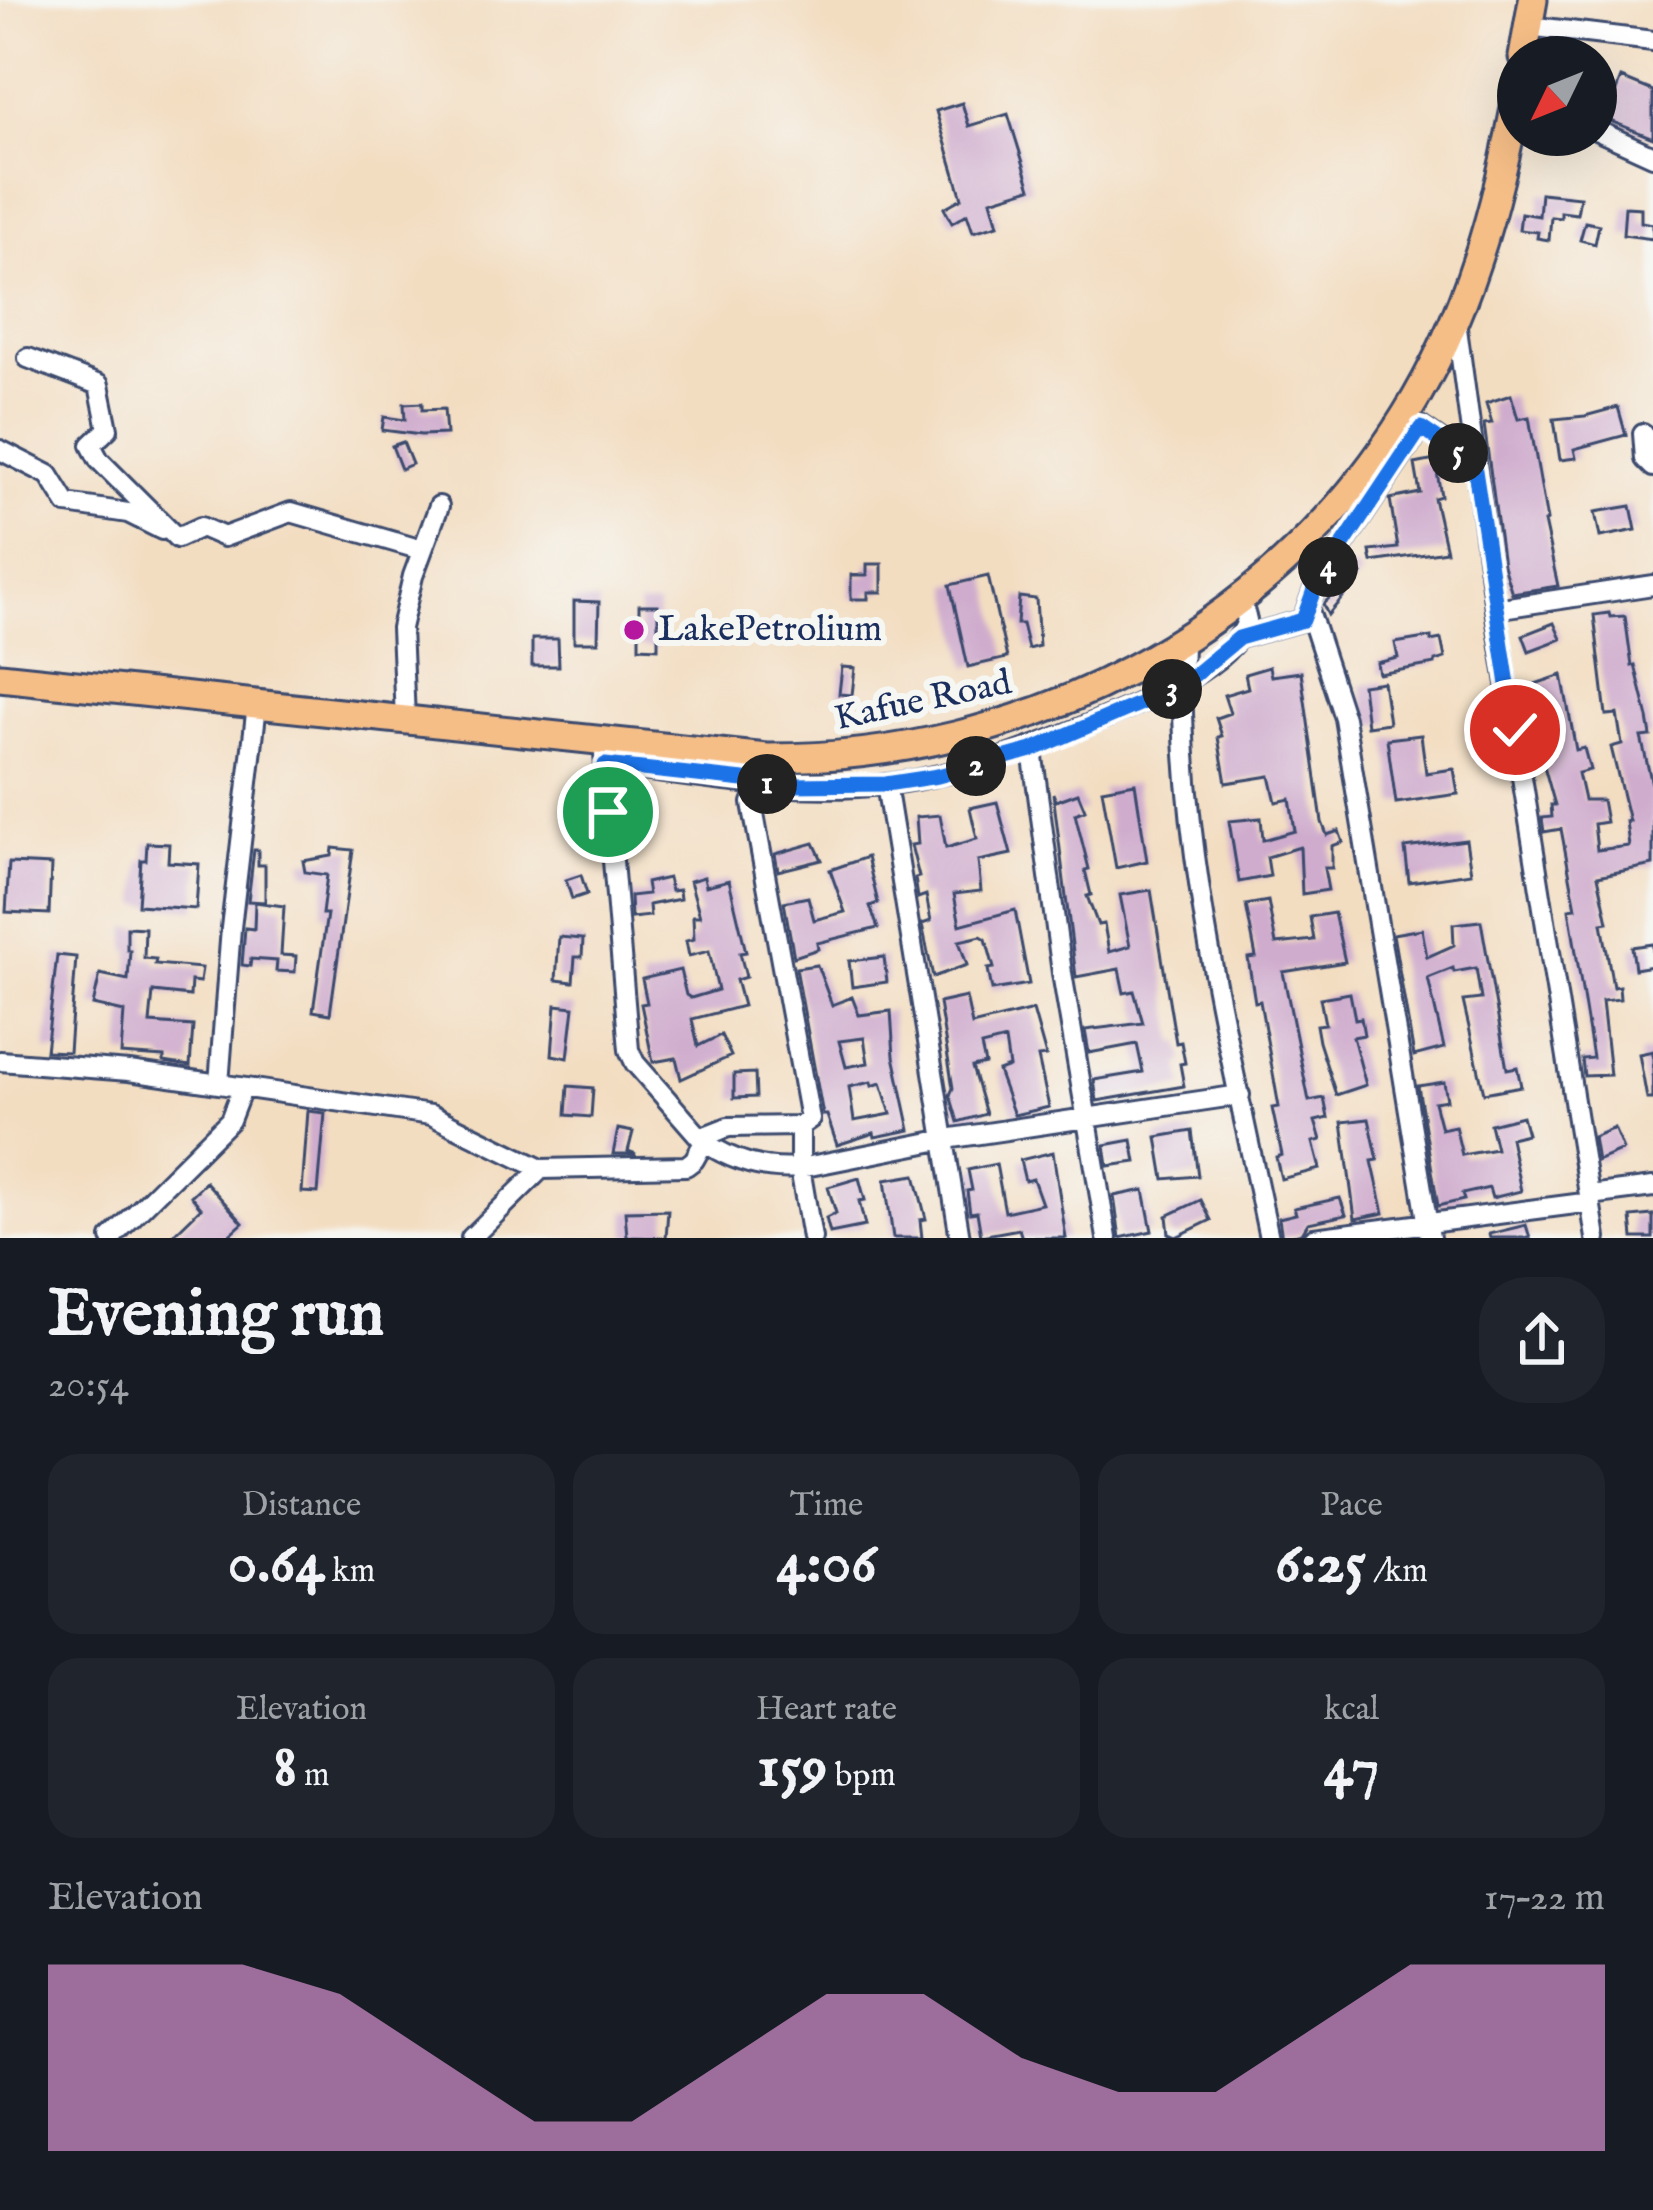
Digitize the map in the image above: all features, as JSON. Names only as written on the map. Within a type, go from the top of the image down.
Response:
[{"type":"highway","name":"Kafue Road","points":[[0,677],[405,719],[604,754],[762,771],[979,732],[1065,703],[1183,642],[1241,599],[1340,506],[1414,422],[1487,233],[1504,156]]},
{"type":"street","points":[[1531,13],[1653,41]]},
{"type":"street","points":[[1617,140],[1653,156]]},
{"type":"street","points":[[1456,316],[1495,609],[1597,1238]]},
{"type":"street","points":[[28,358],[99,385],[108,429],[91,445],[99,460],[176,538]]},
{"type":"street","points":[[0,1061],[129,1071],[431,1115],[541,1168],[686,1166],[694,1160],[702,1140],[739,1125],[806,1124],[810,1114],[752,803],[762,771],[886,784],[938,776],[1032,750],[1181,686],[1239,638],[1303,620],[1315,587],[1414,422],[1474,464]]},
{"type":"street","points":[[1643,433],[1645,459],[1653,467]]},
{"type":"street","points":[[0,450],[49,476],[68,504],[128,513],[176,538]]},
{"type":"street","points":[[405,719],[401,628],[439,506]]},
{"type":"street","points":[[176,538],[201,527],[224,537],[291,512],[422,550]]},
{"type":"street","points":[[1495,609],[1653,585]]},
{"type":"street","points":[[1239,638],[1247,620],[1241,599]]},
{"type":"street","points":[[1309,610],[1344,718],[1428,1231]]},
{"type":"street","points":[[1183,642],[1181,686],[1196,861],[1269,1238]]},
{"type":"street","points":[[219,1084],[231,928],[257,705]]},
{"type":"street","points":[[1032,750],[1107,1238]]},
{"type":"street","points":[[604,754],[631,1058],[702,1140],[749,1165],[800,1168],[946,1139],[1240,1095]]},
{"type":"street","points":[[886,784],[960,1238]]},
{"type":"street","points":[[111,1238],[230,1120],[242,1089]]},
{"type":"street","points":[[800,1126],[800,1168],[812,1238]]},
{"type":"street","points":[[471,1238],[541,1168]]},
{"type":"street","points":[[1313,1238],[1428,1231],[1653,1186]]},
{"type":"building","points":[[1621,78],[1653,91],[1653,138],[1617,124]]},
{"type":"building","points":[[962,103],[969,126],[1008,114],[1031,188],[991,200],[998,225],[973,232],[967,214],[952,223],[944,208],[962,198],[936,111]]},
{"type":"building","points":[[1541,193],[1580,197],[1577,214],[1561,212],[1561,218],[1551,217],[1549,240],[1537,238],[1538,232],[1519,230],[1521,213],[1539,216]]},
{"type":"building","points":[[1625,207],[1641,208],[1641,222],[1653,224],[1653,239],[1623,235]]},
{"type":"building","points":[[1585,222],[1599,225],[1595,244],[1580,240]]},
{"type":"building","points":[[1511,395],[1518,419],[1529,417],[1558,586],[1512,593],[1503,565],[1484,424],[1492,423],[1486,403]]},
{"type":"building","points":[[422,403],[422,410],[444,409],[446,434],[382,430],[384,417],[405,420],[404,404]]},
{"type":"building","points":[[1618,407],[1626,435],[1574,449],[1576,458],[1560,460],[1554,419]]},
{"type":"building","points":[[403,442],[412,464],[401,469],[392,446]]},
{"type":"building","points":[[1435,460],[1441,496],[1434,498],[1446,551],[1372,562],[1370,551],[1398,548],[1390,499],[1420,493],[1415,464]]},
{"type":"building","points":[[1631,506],[1636,530],[1600,537],[1595,512]]},
{"type":"building","points":[[867,564],[882,564],[882,592],[868,592],[868,599],[851,599],[851,575],[867,575]]},
{"type":"building","points":[[1352,566],[1362,574],[1328,615],[1323,604],[1341,587],[1337,584]]},
{"type":"building","points":[[988,576],[1007,658],[968,667],[950,585]]},
{"type":"building","points":[[1019,597],[1036,599],[1039,646],[1028,649],[1022,624],[1017,624]]},
{"type":"building","points":[[574,601],[599,602],[598,642],[574,642]]},
{"type":"building","points":[[639,605],[658,605],[658,648],[639,647]]},
{"type":"building","points":[[1609,613],[1610,617],[1625,616],[1632,666],[1648,718],[1651,736],[1641,737],[1653,789],[1653,865],[1598,876],[1608,922],[1602,923],[1613,987],[1619,986],[1620,999],[1602,1001],[1610,1075],[1584,1076],[1582,1059],[1593,1058],[1569,909],[1576,908],[1561,829],[1544,832],[1542,818],[1552,817],[1551,805],[1555,805],[1542,759],[1546,758],[1532,685],[1562,675],[1576,750],[1584,748],[1590,770],[1578,773],[1584,800],[1602,800],[1606,822],[1594,824],[1597,850],[1629,846],[1629,821],[1611,747],[1622,744],[1617,714],[1606,715],[1594,615]]},
{"type":"building","points":[[1554,623],[1561,639],[1529,651],[1523,635]]},
{"type":"building","points":[[1431,637],[1431,641],[1441,639],[1445,658],[1379,674],[1377,663],[1398,658],[1395,643]]},
{"type":"building","points":[[532,639],[558,639],[559,666],[532,666]]},
{"type":"building","points":[[842,667],[855,668],[852,695],[839,694]]},
{"type":"building","points":[[1269,667],[1271,676],[1301,672],[1322,822],[1327,835],[1339,831],[1343,842],[1332,846],[1332,868],[1324,868],[1328,890],[1302,894],[1300,847],[1267,857],[1270,876],[1239,882],[1229,821],[1261,818],[1263,840],[1295,831],[1290,799],[1276,802],[1270,776],[1226,783],[1218,737],[1222,736],[1216,718],[1230,713],[1224,695],[1248,688],[1245,674]]},
{"type":"building","points":[[1383,682],[1389,723],[1367,726],[1362,685]]},
{"type":"building","points":[[1421,735],[1426,773],[1454,769],[1458,794],[1396,803],[1387,739]]},
{"type":"building","points":[[1135,783],[1147,861],[1116,868],[1102,789]]},
{"type":"building","points":[[634,788],[636,817],[623,817],[621,789]]},
{"type":"building","points":[[1053,793],[1056,801],[1078,793],[1085,810],[1075,814],[1089,869],[1085,870],[1091,895],[1087,896],[1098,925],[1104,924],[1109,952],[1130,946],[1120,895],[1151,890],[1176,1043],[1181,1042],[1185,1063],[1180,1064],[1184,1086],[1097,1101],[1094,1080],[1143,1072],[1137,1044],[1089,1053],[1085,1030],[1143,1023],[1134,991],[1124,993],[1119,969],[1076,977]]},
{"type":"building","points":[[997,802],[1011,854],[978,861],[981,891],[954,894],[960,925],[1015,910],[1029,984],[992,990],[988,969],[994,968],[981,936],[959,941],[967,965],[933,977],[922,924],[931,921],[926,895],[918,898],[915,878],[919,877],[911,845],[918,844],[916,817],[940,815],[946,848],[977,839],[970,808]]},
{"type":"building","points":[[1466,840],[1471,873],[1409,882],[1405,848]]},
{"type":"building","points":[[147,843],[169,844],[168,862],[199,864],[196,909],[138,905]]},
{"type":"building","points":[[814,843],[822,860],[778,871],[775,854]]},
{"type":"building","points":[[333,848],[353,850],[330,1014],[313,1011],[327,914],[322,914],[327,875],[305,872],[303,861],[332,856]]},
{"type":"building","points":[[254,850],[258,850],[258,865],[265,865],[265,902],[248,901]]},
{"type":"building","points":[[867,857],[878,903],[870,906],[878,928],[817,943],[818,949],[794,957],[784,902],[808,897],[814,920],[845,912],[830,870]]},
{"type":"building","points":[[9,863],[51,865],[49,914],[6,912]]},
{"type":"building","points":[[581,875],[587,894],[572,899],[566,880]]},
{"type":"building","points":[[704,877],[706,886],[729,880],[746,952],[740,953],[746,977],[736,980],[743,1006],[692,1019],[698,1046],[721,1035],[731,1056],[681,1079],[676,1058],[653,1062],[641,1004],[647,1003],[642,979],[680,970],[691,998],[718,990],[709,951],[689,956],[686,941],[694,939],[693,916],[700,916],[690,881]]},
{"type":"building","points":[[668,878],[671,891],[679,890],[680,899],[649,905],[650,916],[631,918],[630,896],[648,894],[646,883]]},
{"type":"building","points":[[1268,901],[1276,944],[1314,940],[1310,917],[1334,913],[1345,962],[1283,972],[1309,1101],[1324,1098],[1328,1118],[1315,1121],[1321,1140],[1313,1142],[1320,1169],[1281,1179],[1276,1157],[1282,1155],[1272,1108],[1279,1107],[1248,958],[1256,957],[1246,905]]},
{"type":"building","points":[[255,902],[284,906],[281,955],[296,956],[295,972],[276,971],[277,961],[251,959],[250,966],[242,965],[245,928],[254,929]]},
{"type":"building","points":[[1481,921],[1507,1069],[1517,1067],[1521,1086],[1484,1093],[1463,1001],[1481,999],[1476,968],[1454,972],[1453,968],[1428,978],[1444,1048],[1414,1056],[1393,934],[1422,929],[1427,957],[1454,945],[1453,924]]},
{"type":"building","points":[[127,927],[145,928],[144,958],[156,959],[155,964],[202,968],[200,982],[191,981],[190,996],[153,992],[150,1023],[193,1026],[190,1066],[164,1062],[164,1057],[121,1054],[124,1012],[93,1005],[100,974],[128,980]]},
{"type":"building","points":[[559,937],[583,939],[582,957],[575,957],[573,982],[556,980]]},
{"type":"building","points":[[1653,944],[1653,966],[1635,969],[1632,947]]},
{"type":"building","points":[[57,955],[76,957],[69,1052],[46,1051]]},
{"type":"building","points":[[884,957],[887,982],[852,987],[849,961]]},
{"type":"building","points":[[817,965],[832,1005],[852,997],[859,1015],[891,1011],[894,1056],[910,1130],[875,1137],[874,1133],[837,1145],[827,1115],[823,1115],[796,968]],"holes":[[[864,1038],[868,1063],[846,1067],[839,1041]],[[871,1082],[872,1086],[881,1083],[891,1114],[854,1121],[849,1087]]]},
{"type":"building","points":[[1350,993],[1364,1035],[1353,1037],[1366,1085],[1336,1095],[1316,1025],[1325,1024],[1320,998]]},
{"type":"building","points":[[966,997],[972,1025],[1033,1010],[1046,1056],[1038,1057],[1049,1107],[1014,1115],[998,1071],[1009,1067],[1005,1040],[981,1046],[985,1064],[972,1067],[986,1114],[958,1122],[950,1095],[953,1088],[939,1003]]},
{"type":"building","points":[[556,1005],[574,1007],[568,1058],[552,1055]]},
{"type":"building","points":[[1653,1051],[1653,1099],[1647,1099],[1639,1054]]},
{"type":"building","points":[[755,1073],[756,1097],[734,1098],[734,1074]]},
{"type":"building","points":[[1444,1082],[1447,1100],[1434,1102],[1441,1129],[1455,1126],[1462,1155],[1496,1149],[1490,1124],[1522,1116],[1527,1134],[1510,1138],[1521,1191],[1492,1198],[1489,1188],[1438,1206],[1418,1086]]},
{"type":"building","points":[[568,1086],[593,1088],[591,1117],[566,1115]]},
{"type":"building","points":[[308,1111],[325,1113],[318,1193],[302,1192]]},
{"type":"building","points":[[1369,1119],[1378,1160],[1372,1161],[1384,1213],[1355,1219],[1342,1122]]},
{"type":"building","points":[[1614,1128],[1623,1150],[1597,1161],[1593,1137]]},
{"type":"building","points":[[618,1129],[633,1132],[628,1151],[636,1154],[613,1154]]},
{"type":"building","points":[[1192,1131],[1198,1176],[1164,1179],[1157,1137]]},
{"type":"building","points":[[1132,1140],[1136,1162],[1108,1166],[1105,1145]]},
{"type":"building","points":[[1053,1152],[1066,1238],[1022,1238],[1019,1229],[981,1236],[977,1212],[970,1213],[968,1170],[996,1164],[1005,1212],[1042,1204],[1033,1179],[1025,1181],[1020,1160]]},
{"type":"building","points":[[915,1175],[926,1219],[920,1220],[922,1238],[893,1238],[885,1180]]},
{"type":"building","points":[[859,1178],[865,1226],[830,1233],[826,1218],[836,1213],[828,1187]]},
{"type":"building","points":[[206,1182],[243,1223],[226,1238],[170,1238],[201,1208],[191,1196]]},
{"type":"building","points":[[1144,1190],[1152,1231],[1120,1238],[1114,1196]]},
{"type":"building","points":[[1340,1198],[1346,1215],[1308,1223],[1302,1233],[1282,1238],[1279,1218],[1296,1214],[1294,1208]]},
{"type":"building","points":[[1201,1200],[1211,1220],[1176,1237],[1169,1234],[1167,1216]]},
{"type":"building","points":[[668,1210],[666,1238],[627,1237],[625,1211]]},
{"type":"building","points":[[1653,1215],[1653,1238],[1633,1238],[1631,1217]]},
{"type":"building","points":[[1526,1225],[1530,1238],[1490,1238],[1489,1234]]},
{"type":"place","name":"LakePetrolium","points":[[634,630]]},
{"type":"route","points":[[608,812],[605,765],[757,784],[886,784],[938,776],[1032,750],[1181,686],[1239,638],[1303,620],[1315,587],[1421,428],[1474,464],[1515,730]]}]
